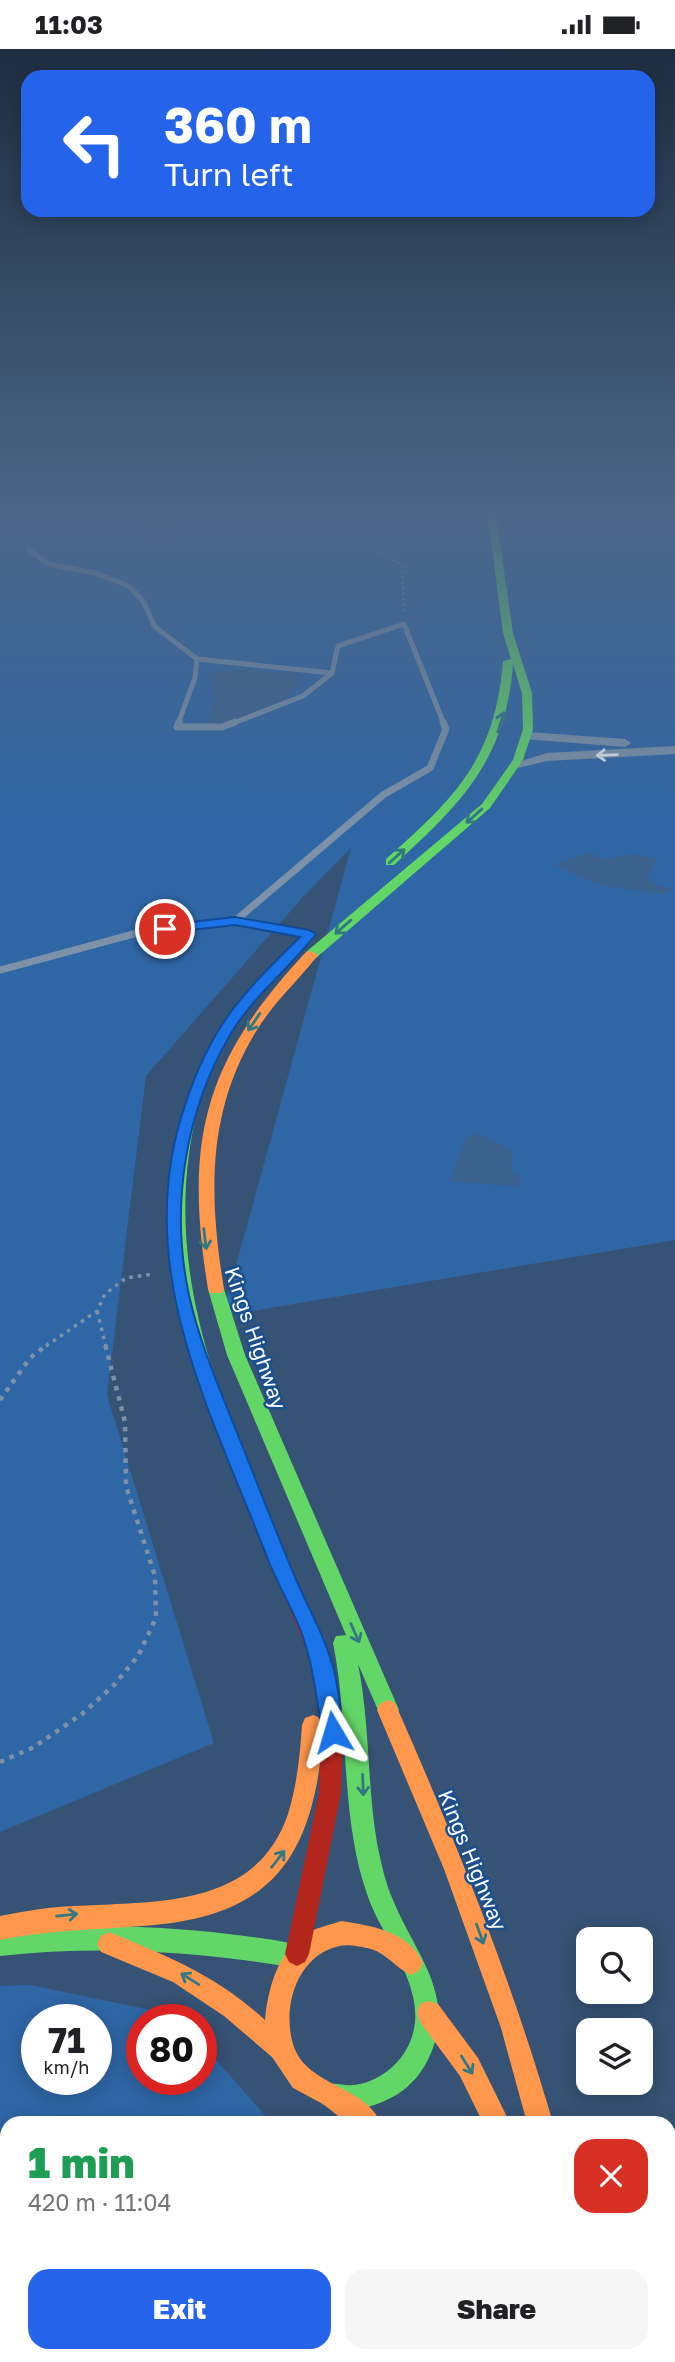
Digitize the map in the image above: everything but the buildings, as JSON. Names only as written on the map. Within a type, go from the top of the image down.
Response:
[{"type":"main road","name":"Kings Highway","points":[[507,617],[511,642],[524,677],[528,703],[528,736],[518,764],[502,789],[478,813],[297,969],[252,1025],[226,1075],[213,1111],[205,1150],[202,1193],[204,1233],[222,1316],[260,1415],[455,1868],[513,2028],[538,2116]]},
{"type":"main road","name":"Kings Highway","points":[[379,873],[438,817],[469,782],[491,747],[504,714],[511,642]]},
{"type":"main road","points":[[469,782],[507,746],[528,736]]},
{"type":"main road","points":[[294,949],[314,931]]},
{"type":"main road","points":[[230,1023],[203,1072],[181,1138],[173,1211],[177,1272],[187,1322],[205,1379],[287,1582],[318,1651],[333,1732],[328,1814],[296,1955],[278,1998],[276,2015],[282,2051]]},
{"type":"main road","points":[[260,1415],[280,1490],[345,1651],[357,1707],[367,1853],[383,1905],[411,1963],[429,2013],[469,2067],[494,2116]]},
{"type":"main road","points":[[287,1582],[307,1680]]},
{"type":"main road","points":[[0,1929],[58,1915],[191,1909],[225,1899],[253,1883],[277,1863],[300,1820],[312,1762],[312,1707]]},
{"type":"main road","points":[[0,1944],[90,1937],[188,1941],[296,1955],[323,1937],[350,1933],[388,1943],[411,1963]]},
{"type":"main road","points":[[90,1937],[181,1973],[233,2007],[282,2051],[302,2079],[330,2094],[359,2116]]},
{"type":"main road","points":[[330,2094],[363,2096],[391,2086],[402,2078],[423,2048],[429,2013]]},
{"type":"street","points":[[528,736],[617,743],[675,739]]},
{"type":"street","points":[[518,764],[547,757],[675,750]]},
{"type":"lane","points":[[150,617],[154,626],[197,659],[332,673]]},
{"type":"lane","points":[[197,659],[195,678],[177,727],[222,727],[303,696],[332,673],[338,646],[404,624],[446,729],[430,768],[383,796],[319,847],[235,921]]},
{"type":"lane","points":[[0,970],[141,932],[235,921],[314,931]]},
{"type":"path","points":[[404,617],[404,624]]},
{"type":"path","points":[[0,1400],[30,1358],[97,1311],[104,1294],[126,1278],[177,1272]]},
{"type":"path","points":[[0,1762],[34,1747],[82,1714],[114,1685],[138,1656],[156,1618],[155,1576],[126,1486],[125,1422],[97,1311]]},
{"type":"shaded area","points":[[0,617],[675,617],[675,1240],[222,1316],[351,848],[302,898],[146,1076],[107,1395],[214,1743],[0,1832]]},
{"type":"shaded area","points":[[244,670],[302,674],[289,699],[229,727],[207,724],[215,700],[210,672]]},
{"type":"shaded area","points":[[591,852],[601,859],[634,854],[658,859],[647,878],[654,884],[672,889],[665,894],[610,887],[582,878],[554,864]]},
{"type":"shaded area","points":[[477,1132],[512,1151],[511,1171],[520,1177],[518,1187],[450,1181],[465,1140]]},
{"type":"shaded area","points":[[30,1985],[126,2005],[126,2095],[217,2095],[217,2061],[266,2116],[0,2116],[0,1986]]},
{"type":"traffic: fast","points":[[311,955],[486,806],[518,760],[528,729],[527,693],[508,633],[506,617]]},
{"type":"traffic: fast","points":[[390,862],[436,819],[474,775],[499,723],[506,694],[508,661]]},
{"type":"traffic: fast","points":[[223,1034],[191,1107],[181,1153],[177,1241],[190,1326],[202,1368],[234,1454]]},
{"type":"traffic: fast","points":[[216,1289],[236,1355],[388,1710]]},
{"type":"traffic: fast","points":[[331,2095],[348,2098],[365,2095],[400,2077],[421,2047],[427,2029],[428,2012],[419,1978],[383,1906],[370,1861],[363,1818],[352,1693],[343,1643]]},
{"type":"traffic: fast","points":[[0,1944],[74,1938],[148,1938],[295,1956]]},
{"type":"traffic: slow","points":[[216,1289],[208,1240],[205,1194],[207,1150],[216,1108],[230,1068],[250,1029],[277,991],[311,955]]},
{"type":"traffic: slow","points":[[388,1710],[455,1868],[513,2028],[538,2116]]},
{"type":"traffic: slow","points":[[0,1928],[48,1920],[142,1915],[190,1909],[223,1900],[250,1885],[271,1866],[287,1843],[298,1817],[306,1788],[313,1725]]},
{"type":"traffic: slow","points":[[331,2095],[302,2080],[284,2055],[277,2025],[280,1993],[292,1965],[313,1943],[341,1933],[376,1938],[411,1963]]},
{"type":"traffic: slow","points":[[109,1944],[181,1974],[233,2007],[276,2046]]},
{"type":"traffic: slow","points":[[429,2013],[469,2067],[494,2116]]},
{"type":"traffic: slow","points":[[330,2094],[359,2116]]},
{"type":"traffic: jam","points":[[234,1454],[315,1646],[328,1694],[332,1728],[330,1793],[297,1954]]},
{"type":"route","points":[[165,929],[235,921],[309,934],[249,997],[224,1033],[203,1072],[181,1138],[174,1186],[173,1236],[180,1294],[196,1350],[287,1582],[311,1631],[324,1671],[333,1732]]}]
